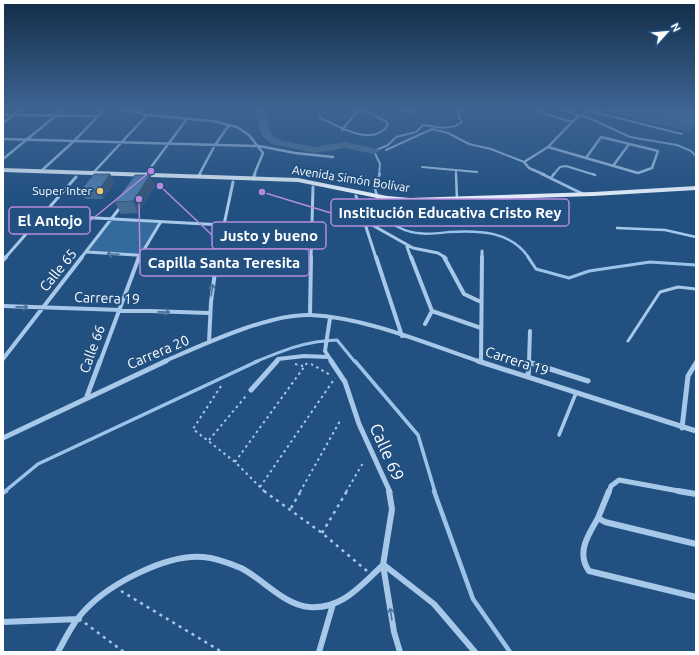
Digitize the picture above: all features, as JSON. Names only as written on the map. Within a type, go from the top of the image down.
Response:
[{"type":"main road","name":"Avenida Simón Bolívar","points":[[3,170],[93,173],[313,187],[356,196],[372,197]]},
{"type":"main road","name":"Avenida Simón Bolívar","points":[[3,174],[76,177],[199,176],[315,182],[410,205],[504,200],[696,194]]},
{"type":"main road","name":"Avenida Simón Bolívar","points":[[388,200],[504,200],[696,188]]},
{"type":"street","points":[[17,140],[259,146],[296,153],[333,157]]},
{"type":"street","points":[[3,159],[27,140]]},
{"type":"street","points":[[93,173],[123,140]]},
{"type":"street","points":[[144,177],[171,140]]},
{"type":"street","points":[[199,176],[219,140]]},
{"type":"street","points":[[253,179],[263,153],[254,140]]},
{"type":"street","points":[[555,140],[548,147],[524,162],[529,168],[583,194]]},
{"type":"street","points":[[586,158],[599,140]]},
{"type":"street","points":[[548,147],[638,173],[652,168],[658,152],[611,140]]},
{"type":"street","points":[[40,172],[74,141]]},
{"type":"street","points":[[613,166],[629,144]]},
{"type":"street","points":[[3,260],[76,177]]},
{"type":"street","points":[[209,342],[209,312],[223,225],[233,182]]},
{"type":"street","points":[[310,315],[313,187]]},
{"type":"street","points":[[356,196],[402,336]]},
{"type":"street","name":"Calle 65","points":[[3,359],[41,307],[124,202]]},
{"type":"street","points":[[41,215],[160,223],[223,225]]},
{"type":"street","points":[[365,221],[413,248],[442,255],[446,258],[464,294],[481,302]]},
{"type":"street","name":"Calle 66","points":[[87,397],[140,255],[160,223]]},
{"type":"street","points":[[405,244],[432,311],[481,328]]},
{"type":"street","points":[[481,362],[482,251]]},
{"type":"street","points":[[86,252],[217,260]]},
{"type":"street","name":"Carrera 19","points":[[3,306],[118,311],[209,312]]},
{"type":"street","points":[[425,324],[432,311]]},
{"type":"street","name":"Carrera 20","points":[[3,438],[119,381],[209,342],[275,319],[310,315],[330,318]]},
{"type":"street","name":"Carrera 19","points":[[330,318],[359,322],[682,428],[696,431]]},
{"type":"street","name":"Calle 69","points":[[330,318],[325,351],[345,382],[359,424],[389,488],[392,509],[383,565],[394,632],[400,652]]},
{"type":"street","points":[[528,377],[530,332]]},
{"type":"street","points":[[251,390],[278,358],[304,356],[328,357]]},
{"type":"street","points":[[528,362],[588,381]]},
{"type":"street","points":[[682,428],[688,376],[696,363]]},
{"type":"street","points":[[696,494],[619,480],[611,486],[598,518],[586,540],[582,560],[584,566],[589,571],[696,597]]},
{"type":"street","points":[[598,518],[605,522],[696,544]]},
{"type":"street","points":[[58,652],[85,610],[114,587],[170,560],[209,557],[223,560],[241,569],[262,580],[278,593],[309,607],[333,604],[348,598],[383,565],[434,604],[475,652]]},
{"type":"street","points":[[319,652],[333,604]]},
{"type":"street","points":[[3,622],[79,619]]},
{"type":"lane","points":[[386,150],[409,140]]},
{"type":"lane","points":[[461,140],[469,144],[491,149],[524,162]]},
{"type":"lane","points":[[551,178],[560,167],[566,166],[595,175]]},
{"type":"lane","points":[[422,167],[477,172]]},
{"type":"lane","points":[[456,170],[457,200]]},
{"type":"lane","points":[[617,228],[665,230],[696,237]]},
{"type":"lane","points":[[628,341],[659,292],[673,287],[688,287],[696,289]]},
{"type":"lane","points":[[559,435],[576,393]]},
{"type":"path","points":[[235,462],[308,362],[335,378],[260,487]]},
{"type":"path","points":[[221,386],[193,429],[209,440],[235,462],[260,487],[322,533],[371,575]]},
{"type":"path","points":[[209,440],[251,390]]},
{"type":"path","points":[[291,509],[340,421]]},
{"type":"path","points":[[322,533],[363,463]]},
{"type":"path","points":[[114,587],[222,652]]},
{"type":"path","points":[[79,619],[124,652]]},
{"type":"shaded area","points":[[111,219],[160,223],[140,255],[87,252]]},
{"type":"building","points":[[94,174],[110,174],[99,190],[80,191]]},
{"type":"building","points":[[135,175],[150,175],[133,201],[115,202]]},
{"type":"waterway","points":[[272,140],[276,142],[315,150],[345,145],[374,151]]},
{"type":"waterway","points":[[379,175],[380,164],[374,151],[388,145],[393,140]]},
{"type":"waterway","points":[[645,140],[677,145],[691,151],[696,156]]},
{"type":"waterway","points":[[380,174],[374,186],[383,214],[387,220],[398,227],[411,232],[423,234],[460,231],[494,234],[513,242],[522,249],[529,258]]},
{"type":"waterway","points":[[528,257],[536,269],[569,278],[589,271],[650,262],[696,265]]},
{"type":"waterway","points":[[255,362],[305,344],[337,340],[355,362]]},
{"type":"waterway","points":[[4,492],[38,464],[258,361]]},
{"type":"waterway","points":[[355,361],[418,435],[435,492]]},
{"type":"waterway","points":[[434,491],[473,599],[510,652]]},
{"type":"place","name":"El Antojo","points":[[151,171]]},
{"type":"place","name":"Justo y bueno","points":[[160,186]]},
{"type":"place","name":"Super Inter","points":[[100,191]]},
{"type":"place","name":"Institución Educativa Cristo Rey","points":[[262,192]]},
{"type":"place","name":"Capilla Santa Teresita","points":[[139,199]]}]
